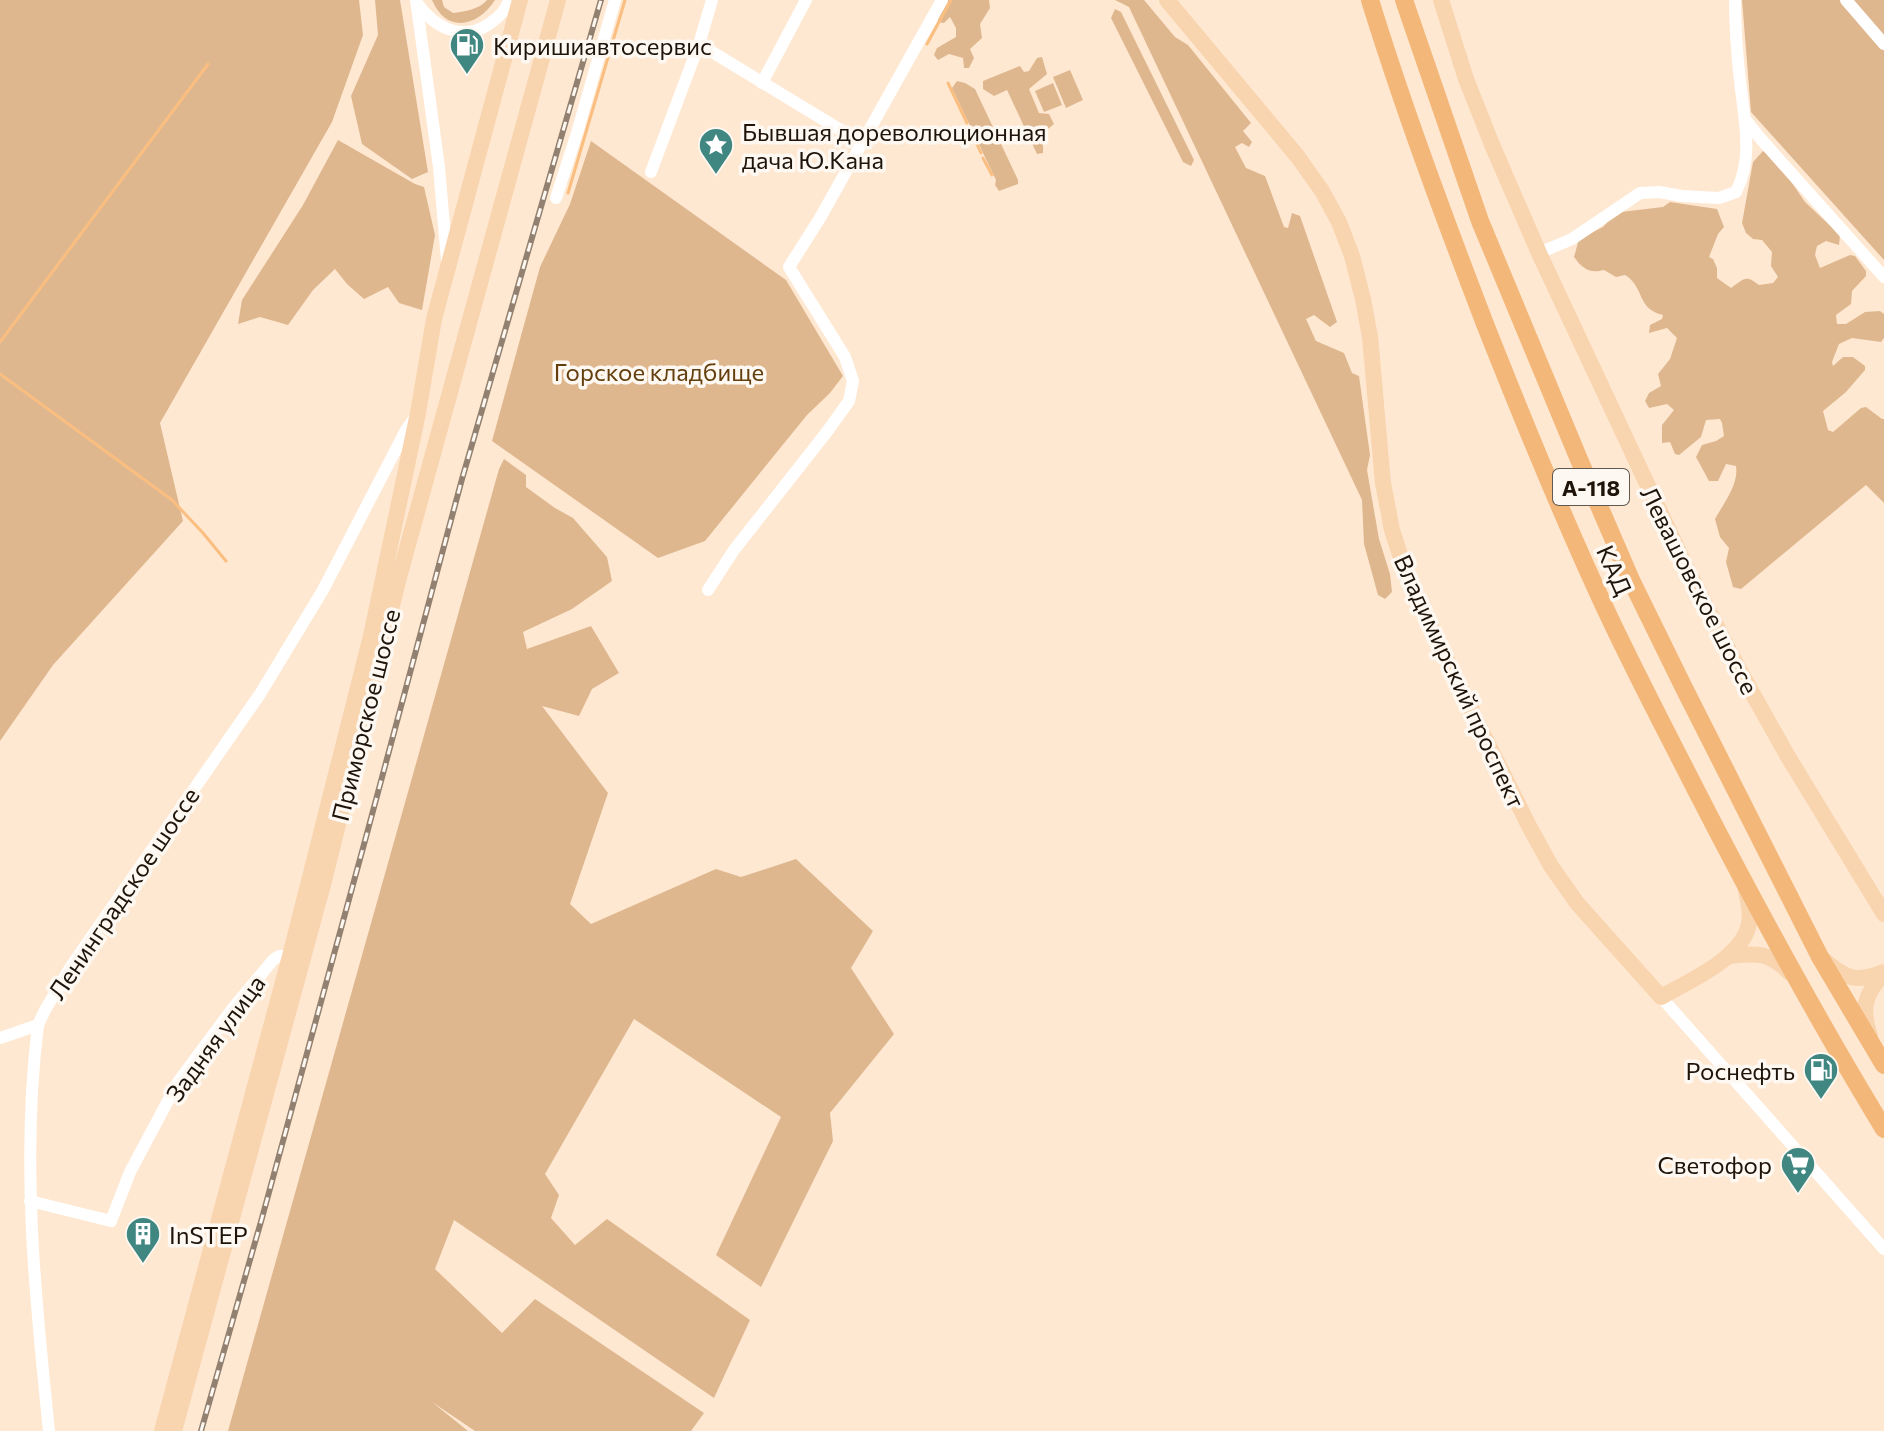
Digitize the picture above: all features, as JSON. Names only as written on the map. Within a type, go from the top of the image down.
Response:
[{"type":"highway","name":"КАД","points":[[1370,0],[1450,232],[1544,471],[1599,595],[1745,884],[1884,1129]]},
{"type":"highway","name":"КАД","points":[[1404,0],[1480,221],[1631,580],[1820,957],[1879,1057]]},
{"type":"main road","name":"Приморское шоссе","points":[[162,1431],[290,956],[371,636],[418,413],[434,319],[520,0]]},
{"type":"main road","name":"Приморское шоссе","points":[[174,1431],[320,897],[398,581],[558,0]]},
{"type":"main road","name":"Владимирский проспект","points":[[1167,0],[1298,157],[1339,222],[1363,299],[1370,337],[1383,483],[1392,530],[1404,567],[1470,707],[1551,866],[1577,903],[1661,997]]},
{"type":"main road","name":"Левашовское шоссе","points":[[1441,0],[1466,79],[1539,253],[1651,493],[1736,664],[1787,755],[1884,914]]},
{"type":"main road","points":[[434,319],[436,331],[443,339],[457,340],[466,333]]},
{"type":"main road","points":[[1661,997],[1730,956],[1741,942],[1750,918],[1745,884]]},
{"type":"main road","points":[[1730,956],[1761,954],[1771,957],[1797,980]]},
{"type":"main road","points":[[1820,957],[1843,975],[1852,978],[1884,973]]},
{"type":"main road","points":[[1879,1057],[1865,1022],[1865,1011],[1870,991],[1884,973]]},
{"type":"street","points":[[416,1],[433,21],[454,31],[468,32],[484,28],[498,18],[509,0]]},
{"type":"street","points":[[556,198],[615,0]]},
{"type":"street","points":[[651,172],[699,44],[712,0]]},
{"type":"street","points":[[762,83],[806,0]]},
{"type":"street","points":[[708,590],[734,550],[849,401],[853,381],[845,357],[789,267],[820,218],[942,0]]},
{"type":"street","points":[[1539,253],[1572,239],[1640,193],[1719,198],[1736,192],[1743,178],[1746,151],[1735,36],[1735,0]]},
{"type":"street","points":[[1846,0],[1884,44]]},
{"type":"street","points":[[416,1],[439,167],[448,267]]},
{"type":"street","points":[[699,44],[862,143]]},
{"type":"street","points":[[1745,119],[1884,277]]},
{"type":"street","name":"Ленинградское шоссе","points":[[49,1431],[30,1201],[38,1025],[70,968],[137,868],[260,694],[323,590],[406,430],[418,413]]},
{"type":"street","name":"Задняя улица","points":[[30,1201],[111,1221],[130,1172],[178,1082],[273,960],[279,956],[290,956]]},
{"type":"street","name":"Владимирский проспект","points":[[1661,997],[1884,1249]]},
{"type":"street","points":[[0,1038],[38,1025]]},
{"type":"green space","points":[[0,0],[359,0],[363,35],[332,122],[160,423],[183,521],[53,665],[0,741]]},
{"type":"green space","points":[[375,0],[400,0],[428,172],[412,179],[362,144],[351,96],[378,35]]},
{"type":"green space","points":[[432,0],[442,0],[444,7],[453,13],[495,0],[480,16],[462,23],[445,18]]},
{"type":"green space","points":[[947,0],[989,0],[990,8],[980,24],[982,38],[970,49],[974,58],[969,68],[964,68],[963,58],[949,54],[938,60],[934,55],[937,48],[956,37],[956,28],[950,17],[944,23],[938,22]]},
{"type":"green space","points":[[1115,0],[1144,0],[1175,37],[1188,45],[1251,123],[1243,131],[1252,142],[1249,147],[1242,143],[1235,147],[1246,168],[1265,176],[1284,227],[1288,228],[1292,213],[1300,216],[1337,322],[1330,327],[1314,315],[1306,319],[1316,341],[1344,353],[1352,373],[1359,376],[1370,455],[1367,470],[1379,539],[1390,574],[1392,592],[1385,599],[1378,595],[1364,544],[1362,500],[1129,7]]},
{"type":"green space","points":[[1742,0],[1884,0],[1884,260],[1751,112]]},
{"type":"green space","points":[[1115,9],[1121,12],[1194,160],[1191,166],[1183,162],[1111,18]]},
{"type":"green space","points":[[1042,57],[1047,74],[1029,89],[1039,113],[1049,114],[1054,124],[1043,133],[1043,153],[1037,154],[1007,90],[994,96],[983,89],[983,81],[1020,66],[1024,72],[1029,71],[1037,58]]},
{"type":"green space","points":[[1070,70],[1083,100],[1066,108],[1053,77]]},
{"type":"green space","points":[[957,81],[975,89],[1018,184],[999,191],[995,185],[996,180],[952,88]]},
{"type":"green space","points":[[1053,83],[1062,105],[1044,112],[1035,91]]},
{"type":"green space","points":[[338,140],[424,187],[435,235],[422,310],[399,303],[388,287],[364,299],[335,269],[313,290],[288,325],[260,317],[238,324],[242,300],[303,205]]},
{"type":"green space","name":"Горское кладбище","points":[[591,141],[786,280],[843,376],[807,415],[705,541],[658,558],[492,441],[540,267],[570,204]]},
{"type":"green space","points":[[1763,151],[1778,162],[1805,202],[1840,235],[1839,245],[1826,241],[1817,246],[1815,255],[1820,268],[1850,255],[1855,256],[1866,271],[1866,276],[1852,291],[1851,304],[1836,315],[1837,324],[1846,324],[1865,312],[1880,311],[1884,314],[1884,338],[1881,342],[1852,338],[1839,344],[1833,366],[1843,357],[1853,357],[1865,366],[1865,370],[1846,392],[1823,411],[1828,430],[1833,432],[1861,408],[1866,407],[1884,419],[1884,503],[1866,485],[1741,589],[1733,587],[1726,562],[1729,548],[1720,537],[1715,519],[1733,486],[1736,466],[1726,464],[1718,481],[1709,481],[1696,457],[1702,445],[1724,436],[1720,419],[1706,420],[1701,437],[1679,455],[1675,454],[1670,442],[1662,443],[1662,425],[1674,410],[1667,404],[1649,408],[1645,401],[1649,393],[1661,386],[1658,374],[1670,359],[1677,338],[1667,328],[1649,333],[1650,325],[1662,319],[1663,315],[1648,308],[1636,285],[1625,275],[1616,277],[1604,270],[1586,269],[1574,257],[1579,239],[1603,227],[1613,216],[1621,212],[1663,207],[1670,202],[1717,209],[1724,227],[1709,257],[1717,268],[1717,278],[1731,288],[1745,279],[1759,285],[1773,283],[1778,277],[1771,266],[1772,252],[1762,240],[1753,239],[1746,233],[1742,223],[1753,162]]},
{"type":"green space","points":[[504,459],[526,475],[526,487],[573,518],[607,557],[612,581],[572,609],[523,632],[527,649],[591,626],[619,673],[592,689],[579,716],[542,706],[608,793],[570,904],[591,924],[716,869],[741,877],[796,859],[873,931],[851,968],[894,1034],[830,1113],[833,1141],[761,1287],[716,1255],[781,1117],[634,1019],[545,1174],[559,1195],[551,1218],[575,1245],[607,1219],[750,1320],[714,1398],[454,1220],[435,1269],[502,1333],[535,1299],[704,1413],[691,1431],[475,1431],[432,1402],[468,1431],[228,1431],[499,469]]},
{"type":"waterway","points":[[568,193],[625,0]]},
{"type":"waterway","points":[[927,44],[951,0]]},
{"type":"waterway","points":[[0,342],[208,64]]},
{"type":"waterway","points":[[948,83],[967,123]]},
{"type":"waterway","points":[[970,129],[981,153]]},
{"type":"waterway","points":[[983,158],[992,175]]},
{"type":"waterway","points":[[0,374],[172,500],[226,561]]},
{"type":"railway","points":[[201,1431],[262,1218],[462,479],[601,0]]},
{"type":"place","name":"Киришиавтосервис","points":[[467,76]]},
{"type":"place","name":"Бывшая дореволюционная дача Ю.Кана","points":[[716,176]]},
{"type":"place","name":"Роснефть","points":[[1821,1101]]},
{"type":"place","name":"Светофор","points":[[1798,1195]]},
{"type":"place","name":"InSTEP","points":[[143,1265]]}]
